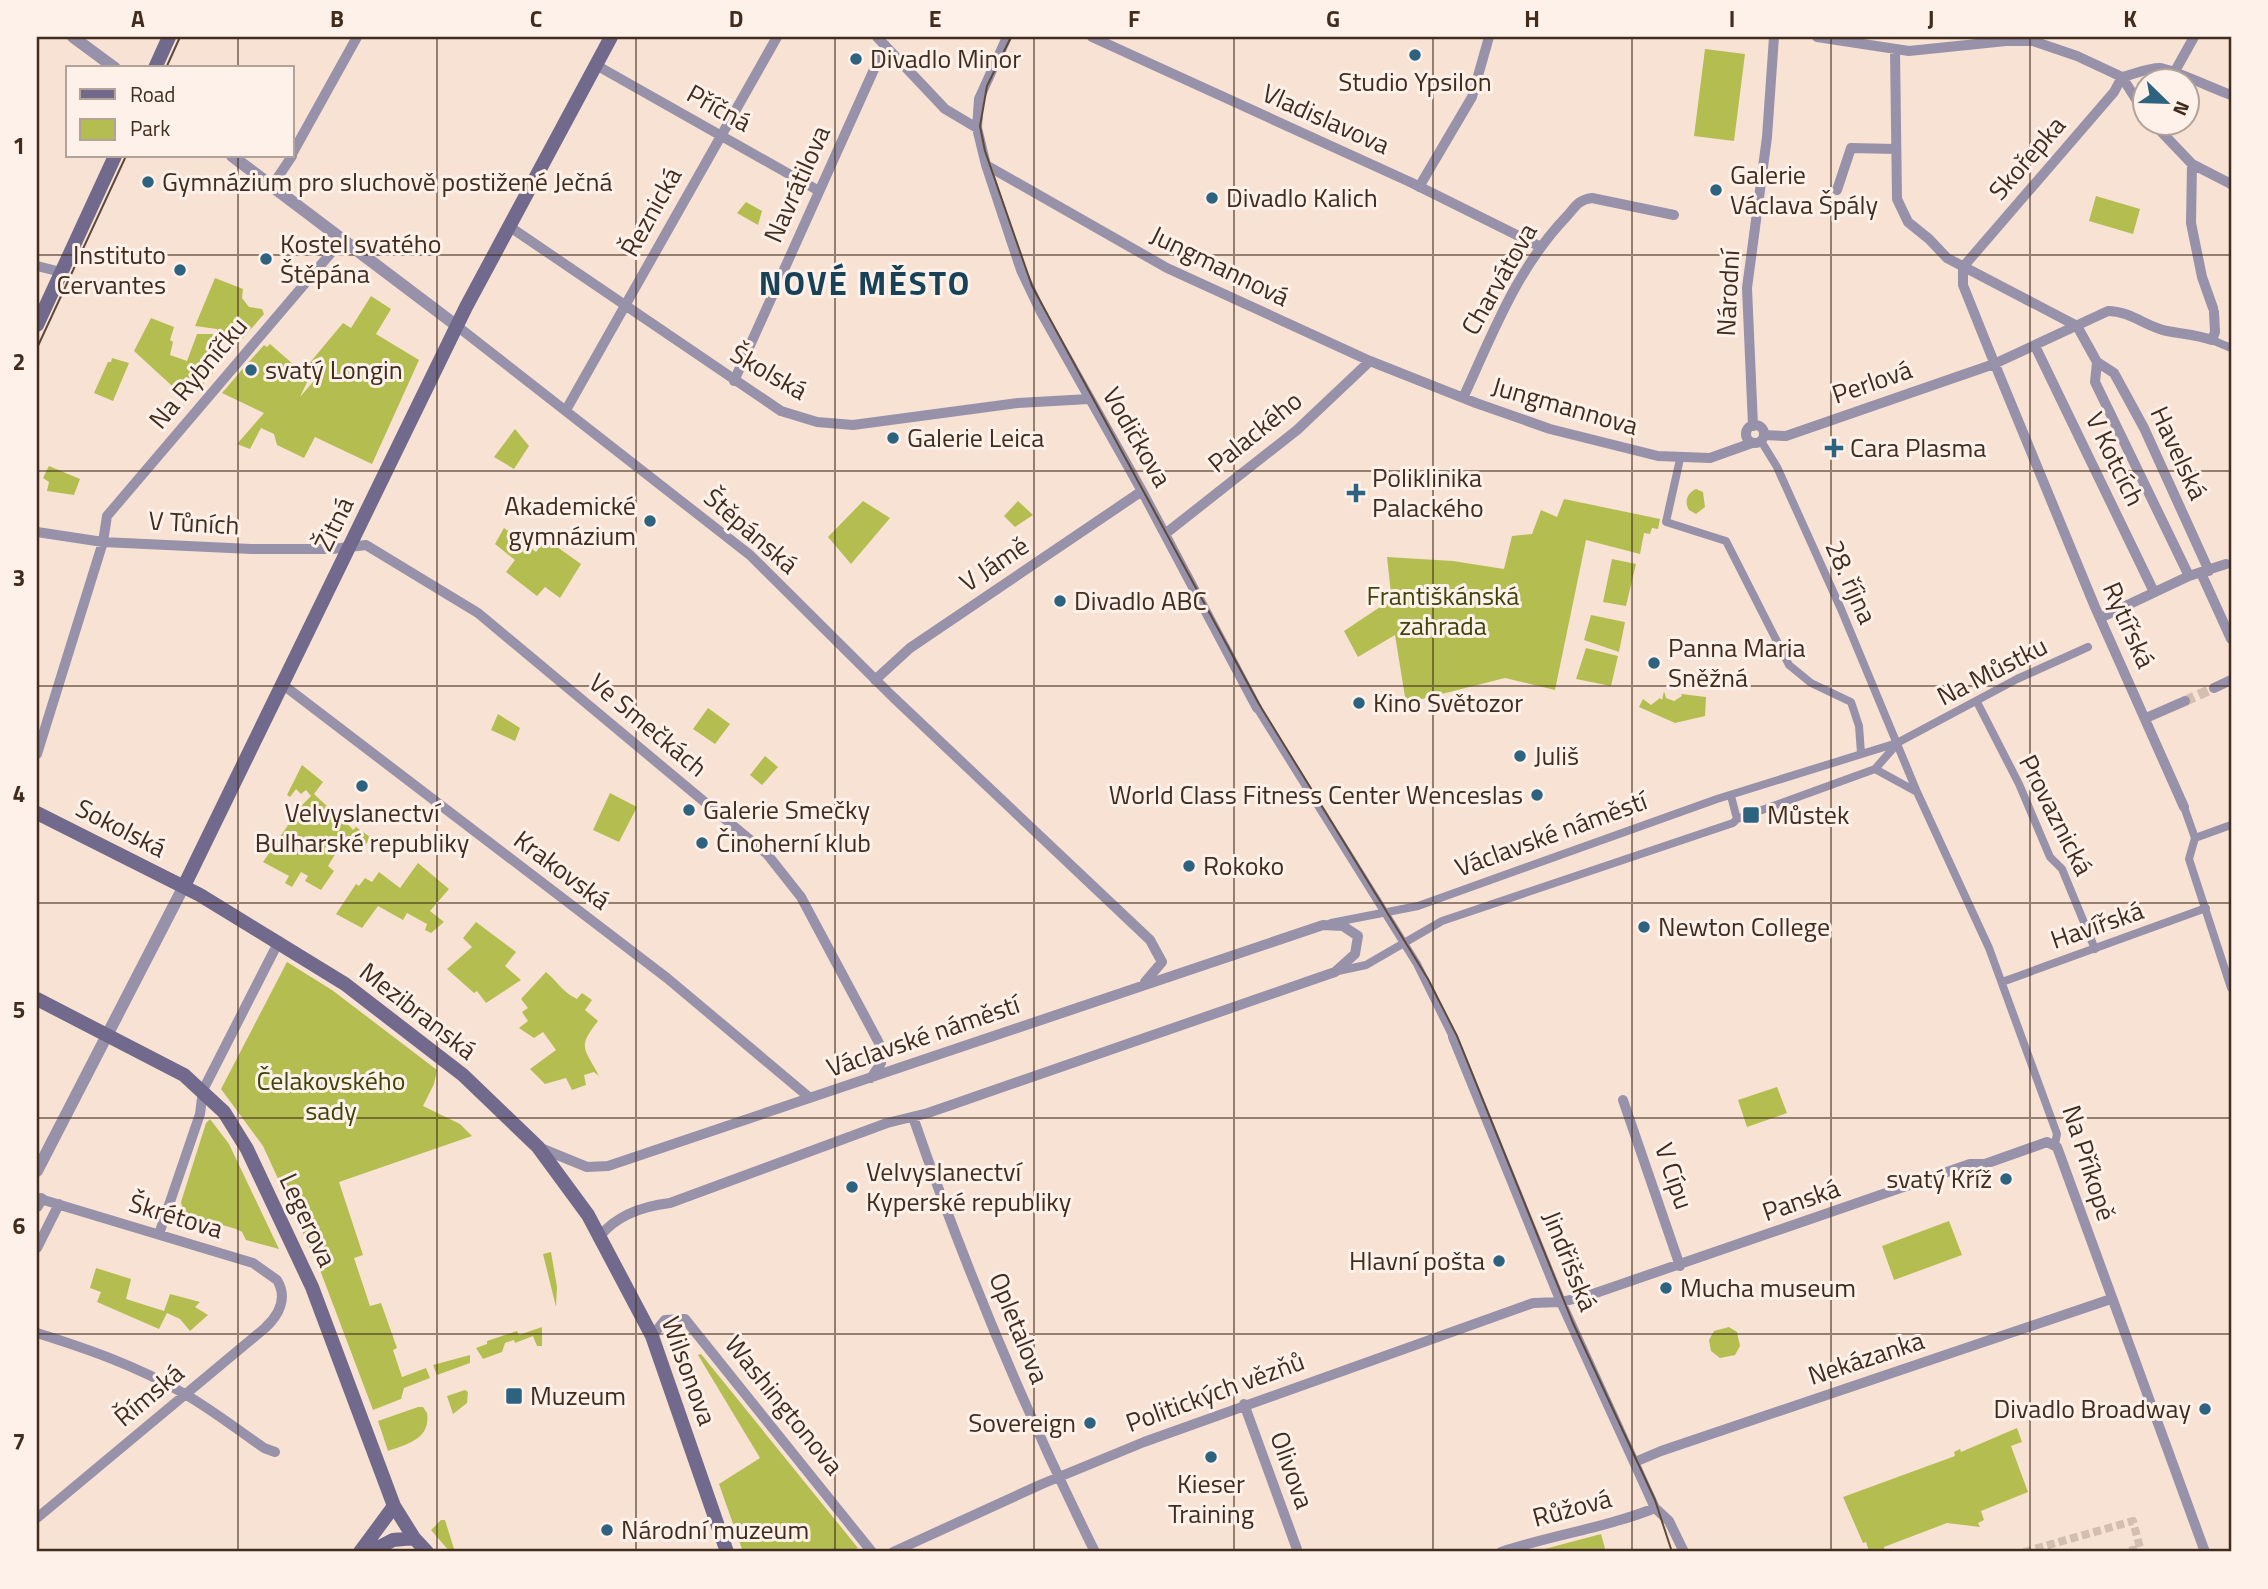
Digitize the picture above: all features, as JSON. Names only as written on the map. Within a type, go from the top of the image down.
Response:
[{"type":"main road","points":[[156,66],[169,37]]},
{"type":"main road","name":"Žitná","points":[[184,886],[457,326],[611,37]]},
{"type":"main road","points":[[37,325],[114,158]]},
{"type":"main road","name":"Sokolská","points":[[37,813],[184,886]]},
{"type":"main road","name":"Mezibranská","points":[[184,886],[279,941],[345,984],[463,1075],[538,1146],[588,1214]]},
{"type":"main road","name":"Legerova","points":[[37,999],[184,1075],[224,1112],[247,1149],[303,1267],[394,1506],[414,1538],[427,1552]]},
{"type":"main road","name":"Wilsonova","points":[[588,1214],[652,1336],[727,1552]]},
{"type":"main road","points":[[360,1552],[394,1506]]},
{"type":"main road","points":[[370,1552],[393,1540],[414,1538]]},
{"type":"street","points":[[73,37],[112,66]]},
{"type":"street","points":[[294,151],[357,37]]},
{"type":"street","name":"Řeznická","points":[[566,410],[777,37]]},
{"type":"street","points":[[881,41],[945,109],[977,128],[979,99],[1007,37]]},
{"type":"street","name":"Vladislavova","points":[[1093,37],[1419,187],[1539,246]]},
{"type":"street","points":[[1419,187],[1472,97],[1489,37]]},
{"type":"street","name":"Národní","points":[[1759,440],[1760,427],[1753,426],[1747,288],[1768,137],[1774,37]]},
{"type":"street","points":[[1817,37],[1895,50],[2034,39],[2122,77],[2132,93]]},
{"type":"street","points":[[2178,66],[2194,37]]},
{"type":"street","name":"Navrátilova","points":[[734,381],[819,191],[881,41]]},
{"type":"street","points":[[1895,50],[1897,199],[1902,213],[1908,222],[1947,258],[2077,326]]},
{"type":"street","name":"Příčná","points":[[596,65],[819,191]]},
{"type":"street","points":[[2122,77],[2132,75]]},
{"type":"street","name":"Skořepka","points":[[1963,267],[2114,92],[2122,77]]},
{"type":"street","points":[[2202,85],[2231,95]]},
{"type":"street","name":"Vodičkova","points":[[977,128],[986,165],[1021,270],[1041,313],[1142,491],[1257,708],[1385,912]]},
{"type":"street","points":[[2166,136],[2192,163],[2231,184]]},
{"type":"street","points":[[1837,190],[1851,148],[1896,149]]},
{"type":"street","name":"Štěpánská","points":[[235,158],[457,326],[750,555],[875,680],[1156,947],[1161,957],[1160,967],[1144,982],[1130,989]]},
{"type":"street","points":[[272,186],[290,158]]},
{"type":"street","points":[[2192,163],[2191,223],[2202,277],[2214,310],[2215,332],[2212,340],[2231,348]]},
{"type":"street","name":"Jungmannová","points":[[986,165],[1167,268],[1370,361]]},
{"type":"street","name":"Charvátova","points":[[1462,398],[1501,311],[1539,246],[1580,200],[1592,198],[1674,215]]},
{"type":"street","name":"Školská","points":[[510,227],[734,381],[789,415],[828,424],[853,425],[1018,403],[1089,399]]},
{"type":"street","name":"Na Rybníčku","points":[[37,754],[103,542],[107,516],[342,240]]},
{"type":"street","points":[[37,267],[61,272]]},
{"type":"street","name":"Rytířská","points":[[1963,267],[1963,285],[1994,364],[2195,838],[2189,859],[2231,988]]},
{"type":"street","name":"Perlová","points":[[1759,440],[1786,436],[1994,364],[2103,312],[2115,311],[2165,331],[2182,331],[2212,340]]},
{"type":"street","name":"Havelská","points":[[2077,326],[2097,362],[2114,373],[2144,428],[2231,639]]},
{"type":"street","name":"V Kotcích","points":[[2035,346],[2154,592]]},
{"type":"street","name":"Jungmannova","points":[[1370,361],[1550,429],[1680,459],[1710,458],[1759,440]]},
{"type":"street","name":"Palackého","points":[[1165,534],[1297,430],[1370,361]]},
{"type":"street","name":"Havelská","points":[[2097,362],[2095,382],[2189,576]]},
{"type":"street","name":"28. října","points":[[1759,440],[1777,467],[1897,743]]},
{"type":"street","points":[[1680,459],[1667,522],[1726,541],[1789,665],[1811,683],[1851,702],[1859,726],[1861,753]]},
{"type":"street","name":"V Jámě","points":[[875,680],[910,648],[1142,491]]},
{"type":"street","name":"V Tůních","points":[[37,532],[103,542],[251,549],[349,548]]},
{"type":"street","name":"Ve Smečkách","points":[[349,548],[366,545],[478,613],[767,854],[801,897],[879,1043],[881,1063],[871,1078]]},
{"type":"street","points":[[2100,618],[2189,576],[2229,563]]},
{"type":"street","name":"Na Můstku","points":[[1916,734],[2017,679],[2088,648]]},
{"type":"street","points":[[2214,688],[2231,680]]},
{"type":"street","name":"Krakovská","points":[[282,684],[667,978],[810,1098]]},
{"type":"street","points":[[2146,718],[2185,701]]},
{"type":"street","name":"Provaznická","points":[[1977,702],[2019,784],[2050,857],[2062,869],[2095,949]]},
{"type":"street","name":"Václavské náměstí","points":[[538,1146],[587,1167],[608,1166],[1323,925],[1418,906],[1731,796],[1897,743],[1916,734]]},
{"type":"street","points":[[1897,743],[1917,792]]},
{"type":"street","name":"Václavské náměstí","points":[[600,1236],[608,1227],[645,1206],[670,1203],[913,1116],[1335,972],[1366,965],[1442,921],[1733,823],[1737,819],[1875,769],[1897,743]]},
{"type":"street","points":[[1875,769],[1917,792]]},
{"type":"street","name":"Na Příkopě","points":[[1917,792],[2002,982],[2057,1134],[2054,1144],[2205,1552]]},
{"type":"street","points":[[1731,796],[1737,819]]},
{"type":"street","points":[[2195,838],[2231,825]]},
{"type":"street","name":"Žitná","points":[[37,1171],[184,886]]},
{"type":"street","name":"Havířská","points":[[2002,982],[2206,908]]},
{"type":"street","points":[[1385,912],[1404,943]]},
{"type":"street","points":[[1323,925],[1343,926],[1358,936],[1354,954],[1335,972]]},
{"type":"street","points":[[159,1234],[200,1114],[203,1090],[279,941]]},
{"type":"street","name":"Jindřišská","points":[[1404,943],[1453,1037],[1561,1302],[1655,1508],[1670,1521],[1684,1552]]},
{"type":"street","name":"V Cípu","points":[[1623,1100],[1680,1266]]},
{"type":"street","name":"Opletalova","points":[[913,1116],[1027,1406],[1095,1552]]},
{"type":"street","name":"Panská","points":[[1561,1302],[1680,1266],[1970,1164],[1984,1164],[2047,1142],[2054,1144]]},
{"type":"street","name":"Škrétova","points":[[38,1201],[60,1204],[264,1268],[280,1285],[282,1301]]},
{"type":"street","points":[[37,1248],[60,1204]]},
{"type":"street","name":"Nekázanka","points":[[1635,1462],[2112,1299]]},
{"type":"street","name":"Římská","points":[[37,1518],[271,1323],[282,1301]]},
{"type":"street","name":"Politických vězňů","points":[[893,1552],[1058,1477],[1244,1404],[1532,1303],[1561,1302]]},
{"type":"street","name":"Washingtonova","points":[[652,1336],[665,1320],[685,1319],[872,1552]]},
{"type":"street","points":[[37,1333],[114,1359],[186,1394],[264,1448],[275,1452]]},
{"type":"street","name":"Olivova","points":[[1244,1404],[1298,1552]]},
{"type":"street","name":"Růžová","points":[[1501,1552],[1655,1508]]},
{"type":"green space","points":[[1705,49],[1745,54],[1734,141],[1694,136]]},
{"type":"green space","points":[[2096,196],[2140,209],[2133,234],[2089,221]]},
{"type":"green space","points":[[746,202],[762,211],[758,225],[737,213]]},
{"type":"green space","points":[[215,278],[243,289],[242,298],[249,307],[262,309],[264,314],[237,345],[224,334],[215,341],[200,362],[213,373],[195,394],[185,391],[182,395],[134,351],[151,318],[174,327],[170,340],[173,342],[170,355],[187,361],[197,334],[217,334],[217,329],[195,326]]},
{"type":"green space","points":[[371,296],[391,309],[376,334],[419,360],[372,464],[315,437],[304,458],[277,445],[274,434],[261,428],[250,449],[237,444],[264,413],[222,393],[246,365],[247,376],[254,377],[257,366],[252,362],[247,364],[264,345],[267,347],[270,344],[309,378],[300,397],[318,376],[308,365],[343,323],[351,328]]},
{"type":"green space","points":[[112,358],[129,363],[113,401],[94,393]]},
{"type":"green space","points":[[515,429],[529,446],[514,469],[494,457]]},
{"type":"green space","points":[[49,466],[80,479],[74,495],[47,491],[49,482],[43,478]]},
{"type":"green space","points":[[1696,489],[1703,492],[1705,507],[1696,514],[1689,510],[1687,501],[1690,493]]},
{"type":"green space","name":"Františkánská zahrada","points":[[1564,499],[1660,519],[1658,529],[1652,528],[1650,534],[1644,533],[1640,554],[1586,540],[1555,690],[1505,678],[1406,703],[1395,635],[1358,657],[1344,631],[1383,605],[1392,603],[1387,557],[1453,561],[1504,569],[1512,536],[1532,534],[1541,510],[1557,517]]},
{"type":"green space","points":[[863,501],[890,518],[851,564],[828,537]]},
{"type":"green space","points":[[1018,501],[1033,515],[1015,527],[1004,516]]},
{"type":"green space","points":[[504,528],[536,552],[546,539],[581,564],[560,598],[545,587],[537,596],[506,572],[515,560],[495,544]]},
{"type":"green space","points":[[1612,559],[1636,564],[1626,606],[1603,602]]},
{"type":"green space","points":[[1591,615],[1625,622],[1619,652],[1584,640]]},
{"type":"green space","points":[[1586,648],[1618,656],[1611,686],[1576,679]]},
{"type":"green space","points":[[1664,691],[1666,698],[1674,701],[1682,696],[1681,694],[1706,697],[1705,716],[1675,723],[1639,707],[1643,699],[1651,705],[1660,698],[1662,700]]},
{"type":"green space","points":[[708,708],[730,724],[715,744],[693,729]]},
{"type":"green space","points":[[498,714],[520,728],[515,741],[491,730]]},
{"type":"green space","points":[[765,756],[778,767],[762,785],[750,775]]},
{"type":"green space","points":[[302,765],[323,782],[314,794],[329,808],[327,812],[331,810],[343,819],[343,824],[345,821],[353,830],[356,827],[370,837],[363,850],[345,838],[328,866],[334,871],[321,890],[305,881],[308,876],[301,872],[292,887],[285,883],[289,876],[263,862],[301,806],[311,796],[306,790],[301,794],[296,789],[290,797],[287,795]]},
{"type":"green space","points":[[610,793],[637,807],[619,842],[593,830]]},
{"type":"green space","points":[[418,863],[449,889],[430,911],[444,922],[431,933],[425,930],[427,924],[407,913],[403,920],[378,906],[362,928],[336,914],[356,884],[359,886],[365,878],[372,882],[379,872],[400,888]]},
{"type":"green space","points":[[476,922],[516,952],[505,966],[521,980],[486,1003],[477,991],[474,993],[447,969],[472,947],[463,938]]},
{"type":"green space","name":"Čelakovského sady","points":[[287,962],[332,990],[437,1070],[434,1084],[423,1106],[460,1124],[472,1136],[339,1182],[363,1255],[354,1258],[370,1306],[381,1303],[397,1348],[393,1350],[402,1377],[426,1368],[430,1378],[404,1388],[401,1399],[373,1410],[320,1270],[263,1146],[221,1089]]},
{"type":"green space","points":[[546,972],[572,996],[577,999],[582,993],[592,1000],[585,1010],[598,1021],[587,1037],[585,1048],[599,1076],[594,1072],[584,1075],[586,1085],[572,1090],[566,1078],[545,1084],[530,1069],[556,1050],[543,1032],[534,1038],[519,1028],[528,1021],[522,1012],[528,1008],[521,999]]},
{"type":"green space","points":[[1777,1087],[1787,1113],[1747,1127],[1738,1100]]},
{"type":"green space","name":"Čelakovského sady","points":[[210,1119],[229,1144],[279,1249],[246,1240],[242,1232],[236,1229],[184,1214],[181,1202],[206,1123]]},
{"type":"green space","points":[[1949,1221],[1962,1255],[1894,1280],[1882,1246]]},
{"type":"green space","points":[[551,1252],[557,1287],[556,1307],[543,1254]]},
{"type":"green space","points":[[96,1268],[131,1279],[126,1299],[164,1311],[170,1294],[200,1302],[195,1307],[208,1315],[190,1331],[180,1319],[167,1313],[159,1329],[97,1302],[101,1292],[90,1288]]},
{"type":"green space","points":[[542,1327],[542,1346],[537,1346],[533,1336],[515,1343],[514,1340],[505,1343],[502,1352],[483,1359],[476,1348],[487,1344],[487,1341],[517,1331],[519,1335]]},
{"type":"green space","points":[[1729,1327],[1737,1332],[1740,1346],[1735,1355],[1720,1358],[1711,1351],[1709,1340],[1714,1331]]},
{"type":"green space","points":[[701,1354],[858,1548],[847,1552],[743,1552],[719,1484],[760,1458],[698,1355]]},
{"type":"green space","points":[[470,1355],[470,1363],[437,1375],[433,1365]]},
{"type":"green space","points":[[465,1390],[468,1392],[467,1403],[453,1414],[447,1396]]},
{"type":"green space","points":[[423,1407],[427,1413],[427,1422],[421,1435],[410,1443],[388,1451],[378,1421]]},
{"type":"green space","points":[[2017,1428],[2022,1442],[2011,1446],[2028,1492],[1981,1511],[1984,1520],[1978,1523],[1980,1527],[1947,1523],[1884,1547],[1885,1552],[1869,1551],[1843,1497],[1955,1456],[1954,1452],[1960,1449],[1961,1452]]},
{"type":"green space","points":[[441,1520],[445,1520],[455,1552],[450,1552],[431,1530]]},
{"type":"green space","points":[[1601,1534],[1606,1552],[1537,1551]]},
{"type":"tunnel","points":[[2185,701],[2214,688]]},
{"type":"tunnel","points":[[2024,1552],[2133,1521],[2140,1548],[2126,1552]]},
{"type":"tram line","points":[[167,66],[180,37]]},
{"type":"tram line","points":[[1011,37],[987,86],[980,126],[985,151],[1032,286],[1259,704],[1428,979],[1457,1036],[1573,1323],[1655,1500],[1672,1552]]},
{"type":"tram line","points":[[37,348],[125,158]]},
{"type":"place","name":"Studio Ypsilon","points":[[1415,55]]},
{"type":"place","name":"Divadlo Minor","points":[[856,59]]},
{"type":"place","name":"Gymnázium pro sluchově postižené Ječná","points":[[148,182]]},
{"type":"place","name":"Galerie Václava Špály","points":[[1716,190]]},
{"type":"place","name":"Divadlo Kalich","points":[[1212,198]]},
{"type":"place","name":"Kostel svatého Štěpána","points":[[266,259]]},
{"type":"place","name":"Instituto Cervantes","points":[[180,270]]},
{"type":"place","name":"svatý Longin","points":[[251,370]]},
{"type":"place","name":"Galerie Leica","points":[[893,438]]},
{"type":"place","name":"Cara Plasma","points":[[1834,448]]},
{"type":"place","name":"Poliklinika Palackého","points":[[1356,493]]},
{"type":"place","name":"Akademické gymnázium","points":[[650,521]]},
{"type":"place","name":"Divadlo ABC","points":[[1060,601]]},
{"type":"place","name":"Panna Maria Sněžná","points":[[1654,663]]},
{"type":"place","name":"Kino Světozor","points":[[1359,703]]},
{"type":"place","name":"Juliš","points":[[1520,756]]},
{"type":"place","name":"Velvyslanectví Bulharské republiky","points":[[362,786]]},
{"type":"place","name":"World Class Fitness Center Wenceslas","points":[[1537,795]]},
{"type":"place","name":"Galerie Smečky","points":[[689,810]]},
{"type":"place","name":"Můstek","points":[[1751,815]]},
{"type":"place","name":"Činoherní klub","points":[[702,843]]},
{"type":"place","name":"Rokoko","points":[[1189,866]]},
{"type":"place","name":"Newton College","points":[[1644,927]]},
{"type":"place","name":"svatý Kříž","points":[[2006,1179]]},
{"type":"place","name":"Velvyslanectví Kyperské republiky","points":[[852,1187]]},
{"type":"place","name":"Hlavní pošta","points":[[1499,1261]]},
{"type":"place","name":"Mucha museum","points":[[1666,1288]]},
{"type":"place","name":"Muzeum","points":[[514,1396]]},
{"type":"place","name":"Divadlo Broadway","points":[[2205,1409]]},
{"type":"place","name":"Sovereign","points":[[1090,1423]]},
{"type":"place","name":"Kieser Training","points":[[1211,1457]]},
{"type":"place","name":"Národní muzeum","points":[[607,1530]]},
{"type":"district","name":"NOVÉ MĚSTO","points":[[865,283]]}]
